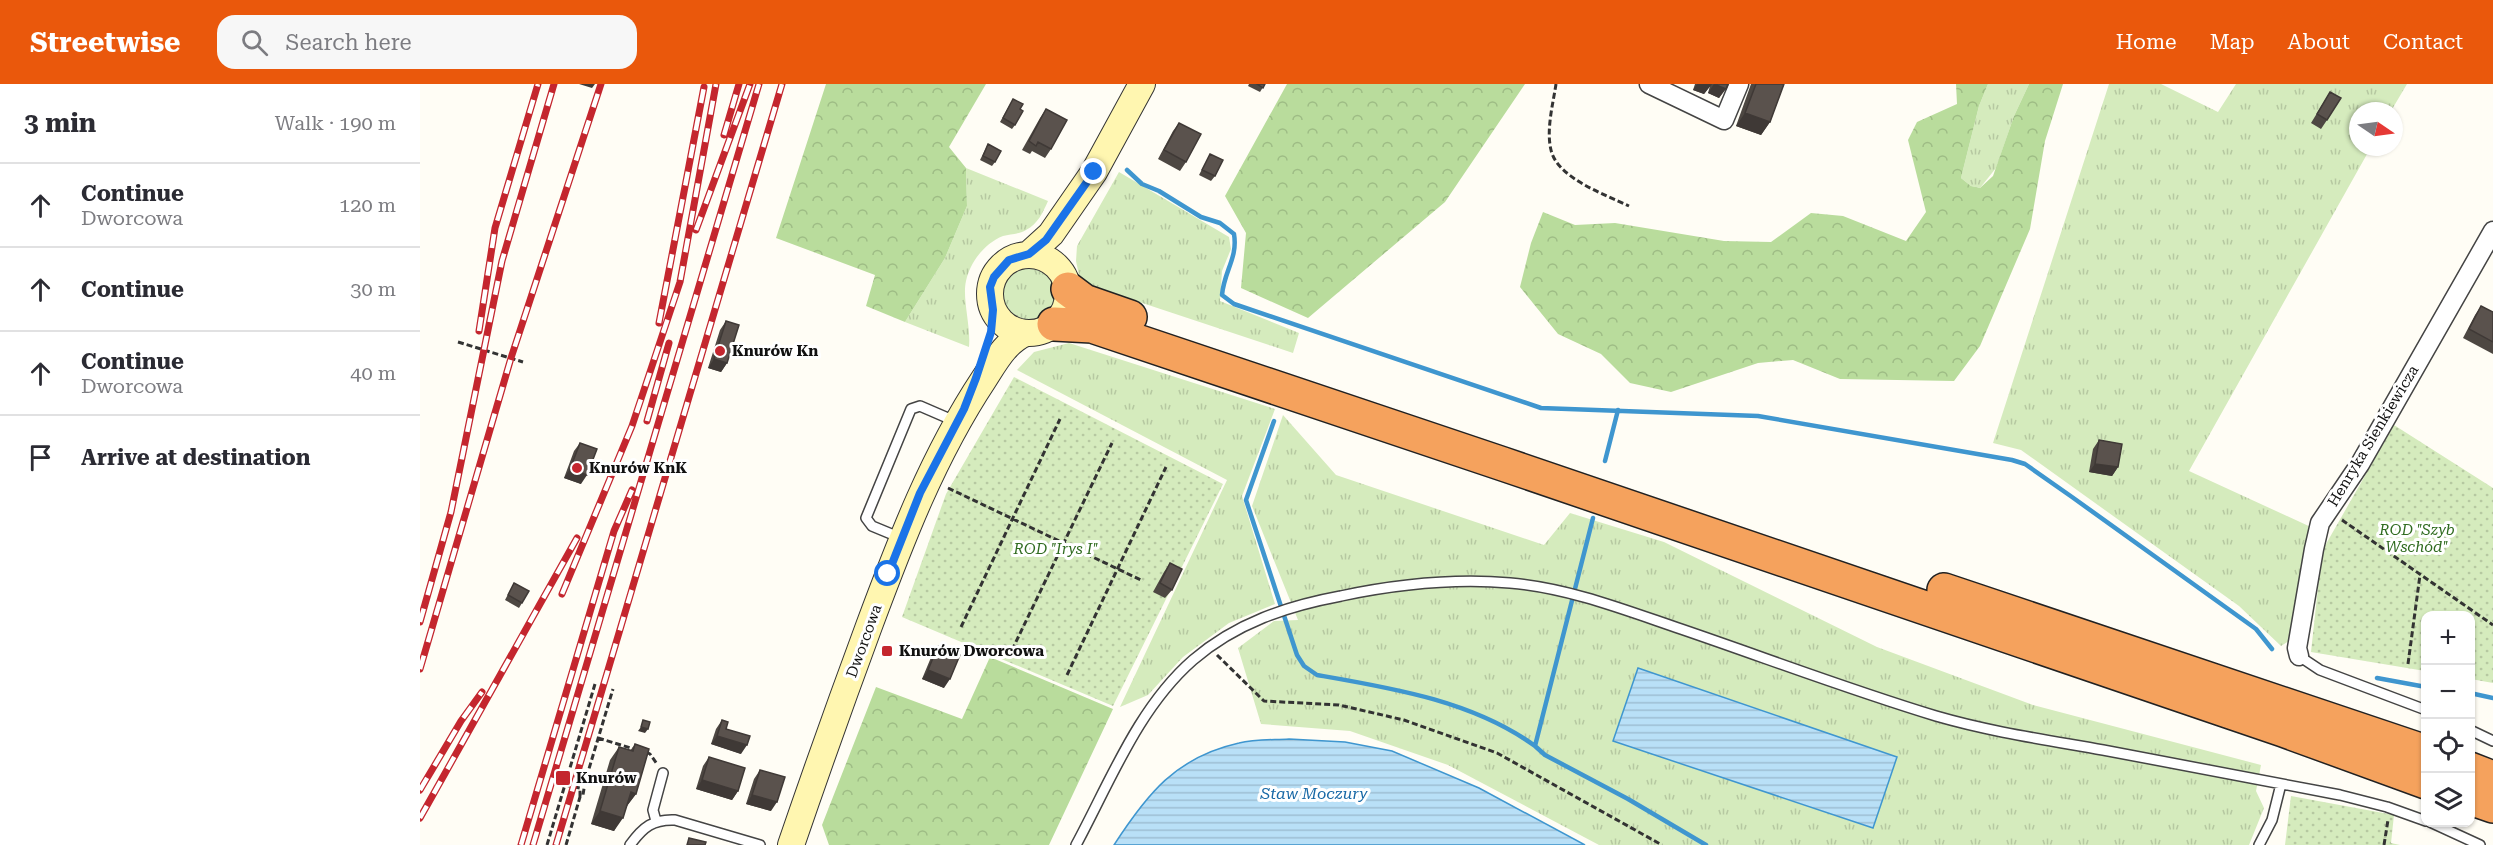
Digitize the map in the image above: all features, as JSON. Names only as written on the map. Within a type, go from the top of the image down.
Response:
[{"type":"highway","points":[[1063,278],[1084,301],[1098,307],[2421,750]]},
{"type":"highway","points":[[1040,328],[1092,326],[2272,726],[2421,780]]},
{"type":"highway","points":[[2475,771],[2493,778]]},
{"type":"highway","points":[[2475,800],[2493,806]]},
{"type":"main road","points":[[1029,254],[1051,234],[1094,172],[1142,84]]},
{"type":"main road","points":[[1063,278],[1042,256],[1029,254],[1009,260],[994,277],[990,287],[993,310],[1008,327],[1040,328],[1066,308],[1063,278],[1094,172]]},
{"type":"main road","name":"Dworcowa","points":[[961,415],[986,352],[993,310]]},
{"type":"main road","name":"Dworcowa","points":[[791,845],[902,538],[928,477],[961,415],[1006,348],[1014,339],[1040,328]]},
{"type":"street","points":[[1649,84],[1724,120],[1739,84]]},
{"type":"street","name":"Henryka Sienkiewicza","points":[[2299,656],[2297,648],[2320,523],[2360,464],[2493,231]]},
{"type":"lane","points":[[902,538],[872,526],[866,518],[911,409],[920,406],[961,415]]},
{"type":"lane","points":[[1076,845],[1148,713],[1176,677],[1209,648],[1248,623],[1289,608],[1368,590],[1450,580],[1513,583],[1582,596],[1882,698],[1965,723],[2281,784],[2390,808],[2421,818]]},
{"type":"lane","points":[[2299,656],[2320,670],[2421,708]]},
{"type":"lane","points":[[2475,732],[2493,741]]},
{"type":"lane","points":[[656,821],[653,810],[663,773]]},
{"type":"lane","points":[[2259,845],[2272,820],[2281,784]]},
{"type":"lane","points":[[630,845],[638,834],[656,821],[675,820],[760,845]]},
{"type":"lane","points":[[2441,827],[2480,845]]},
{"type":"path","points":[[1556,84],[1550,148],[1553,158],[1579,181],[1629,206]]},
{"type":"path","points":[[458,342],[523,362]]},
{"type":"path","points":[[961,627],[1060,419]]},
{"type":"path","points":[[1012,650],[1112,442]]},
{"type":"path","points":[[1067,675],[1166,467]]},
{"type":"path","points":[[928,477],[1143,581]]},
{"type":"path","points":[[2328,512],[2493,625]]},
{"type":"path","points":[[2408,664],[2420,575]]},
{"type":"path","points":[[1209,648],[1264,701],[1339,705],[1404,720],[1497,753],[1662,845]]},
{"type":"path","points":[[547,845],[595,684]]},
{"type":"path","points":[[580,797],[583,795],[613,689]]},
{"type":"path","points":[[598,738],[650,754],[663,773]]},
{"type":"path","points":[[565,785],[580,788],[580,797],[566,845]]},
{"type":"path","points":[[2384,845],[2390,808]]},
{"type":"green space","points":[[826,84],[986,84],[949,147],[966,168],[967,206],[945,258],[905,322],[866,306],[875,275],[776,238]]},
{"type":"green space","points":[[1287,84],[1525,84],[1445,202],[1308,318],[1241,288],[1246,233],[1225,196]]},
{"type":"green space","points":[[1956,84],[1988,84],[1979,106],[1961,178],[1971,186],[1980,188],[1993,176],[2014,116],[2029,84],[2063,84],[2045,141],[2030,229],[1980,346],[1954,381],[1840,379],[1793,360],[1758,363],[1671,392],[1630,383],[1601,354],[1558,334],[1520,287],[1531,243],[1543,212],[1575,225],[1615,223],[1724,241],[1771,242],[1811,213],[1843,216],[1906,241],[1926,212],[1908,140],[1917,122],[1957,104]]},
{"type":"green space","points":[[1988,84],[2029,84],[2014,116],[1996,168],[1980,188],[1971,186],[1961,178],[1979,106]]},
{"type":"green space","points":[[2109,84],[2161,84],[2218,112],[2236,84],[2407,84],[2396,102],[2349,102],[2349,156],[2366,156],[2189,471],[2313,528],[2292,639],[2281,646],[2239,606],[2021,450],[1993,443]]},
{"type":"green space","points":[[966,168],[1048,201],[1034,224],[1024,231],[1003,236],[990,243],[971,267],[965,288],[969,347],[905,322],[945,258],[967,206]]},
{"type":"green space","points":[[1119,172],[1229,237],[1231,249],[1222,271],[1220,301],[1299,333],[1293,353],[1088,285],[1080,280],[1076,261],[1077,246]]},
{"type":"green space","points":[[1021,265],[1033,265],[1043,269],[1051,277],[1055,293],[1051,309],[1043,317],[1033,321],[1021,321],[1011,317],[1003,309],[999,299],[999,287],[1003,277],[1011,269]]},
{"type":"green space","points":[[1069,343],[1275,409],[1242,496],[1275,604],[1229,623],[1183,657],[1148,695],[1120,707],[1227,480],[1017,370],[1034,352]]},
{"type":"green space","name":"ROD \"Irys I\"","points":[[1014,377],[1223,484],[1113,706],[902,617],[946,494]]},
{"type":"green space","points":[[1283,415],[1336,475],[1544,545],[1570,513],[1664,542],[1877,647],[2033,705],[2261,765],[2256,791],[2264,808],[2249,845],[1599,845],[1448,765],[1350,731],[1261,724],[1238,648],[1274,621],[1298,620],[1252,506]]},
{"type":"green space","name":"ROD \"Szyb Wschód\"","points":[[2394,425],[2493,488],[2493,683],[2475,680],[2475,611],[2421,611],[2421,670],[2311,652],[2322,551]]},
{"type":"green space","points":[[990,657],[1113,709],[1049,845],[829,845],[822,825],[876,687],[962,719]]},
{"type":"green space","points":[[2291,796],[2394,815],[2391,843],[2400,845],[2285,845]]},
{"type":"water","points":[[1638,668],[1897,757],[1873,828],[1613,741]]},
{"type":"water","name":"Staw Moczury","points":[[1289,739],[1345,742],[1392,751],[1479,788],[1585,845],[1114,845],[1151,794],[1180,768],[1217,749],[1239,743]]},
{"type":"building","points":[[1714,84],[1728,84],[1726,89]]},
{"type":"building","points":[[1756,84],[1784,84],[1770,122],[1745,113]]},
{"type":"building","points":[[2330,92],[2341,98],[2327,120],[2317,114]]},
{"type":"building","points":[[1013,99],[1023,104],[1020,109],[1023,111],[1015,125],[1003,118]]},
{"type":"building","points":[[1046,109],[1067,120],[1051,149],[1038,142],[1036,146],[1029,141]]},
{"type":"building","points":[[1179,123],[1201,134],[1186,162],[1164,150]]},
{"type":"building","points":[[988,144],[1001,151],[995,162],[983,156]]},
{"type":"building","points":[[1210,154],[1223,160],[1215,176],[1202,170]]},
{"type":"building","points":[[2481,306],[2493,312],[2493,342],[2469,329]]},
{"type":"building","points":[[726,321],[739,325],[727,363],[714,359]]},
{"type":"building","points":[[2099,440],[2122,444],[2118,467],[2095,464]]},
{"type":"building","points":[[580,443],[597,449],[587,475],[570,469]]},
{"type":"building","points":[[1170,563],[1182,569],[1172,590],[1160,583]]},
{"type":"building","points":[[514,583],[529,591],[522,603],[508,595]]},
{"type":"building","points":[[938,646],[960,655],[950,679],[928,670]]},
{"type":"building","points":[[643,720],[650,722],[648,729],[641,727]]},
{"type":"building","points":[[722,720],[728,722],[726,729],[750,736],[747,745],[717,736]]},
{"type":"building","points":[[635,744],[649,749],[636,794],[631,792],[623,818],[600,811],[619,747],[633,751]]},
{"type":"building","points":[[709,757],[745,768],[738,791],[702,780]]},
{"type":"building","points":[[760,770],[785,777],[777,802],[752,795]]},
{"type":"building","points":[[689,838],[706,842],[705,845],[687,845]]},
{"type":"waterway","points":[[1127,170],[1142,184],[1159,191],[1201,217],[1220,223],[1234,234],[1234,250],[1222,295],[1234,304],[1541,408],[1758,416],[2025,464],[2256,629],[2272,649]]},
{"type":"waterway","points":[[1605,461],[1618,410]]},
{"type":"waterway","points":[[1274,421],[1246,500],[1297,655],[1304,666],[1317,675],[1403,691],[1459,707],[1511,731],[1535,746]]},
{"type":"waterway","points":[[1593,518],[1535,746],[1545,755],[1628,799],[1706,845]]},
{"type":"waterway","points":[[2377,678],[2421,686]]},
{"type":"waterway","points":[[2475,694],[2493,698]]},
{"type":"railway","points":[[479,331],[495,228],[538,84]]},
{"type":"railway","points":[[420,622],[451,512],[502,261],[554,84]]},
{"type":"railway","points":[[420,669],[511,358],[601,84]]},
{"type":"railway","points":[[562,594],[632,426],[680,282],[716,84]]},
{"type":"railway","points":[[724,135],[739,84]]},
{"type":"railway","points":[[696,230],[750,84]]},
{"type":"railway","points":[[533,845],[759,84]]},
{"type":"railway","points":[[556,845],[782,84]]},
{"type":"railway","points":[[659,323],[704,87]]},
{"type":"railway","points":[[647,421],[669,343]]},
{"type":"railway","points":[[521,845],[614,531],[632,490]]},
{"type":"railway","points":[[420,818],[577,538]]},
{"type":"railway","points":[[420,790],[461,721],[482,692]]},
{"type":"place","name":"Knurów Kn","points":[[720,351]]},
{"type":"place","name":"Knurów KnK","points":[[577,468]]},
{"type":"place","name":"Knurów Dworcowa","points":[[887,651]]},
{"type":"place","name":"Knurów","points":[[563,778]]},
{"type":"route","points":[[888,574],[920,493],[964,409],[986,352],[993,310],[990,287],[994,277],[1000,267],[1009,260],[1029,254],[1046,240],[1094,172]]}]
